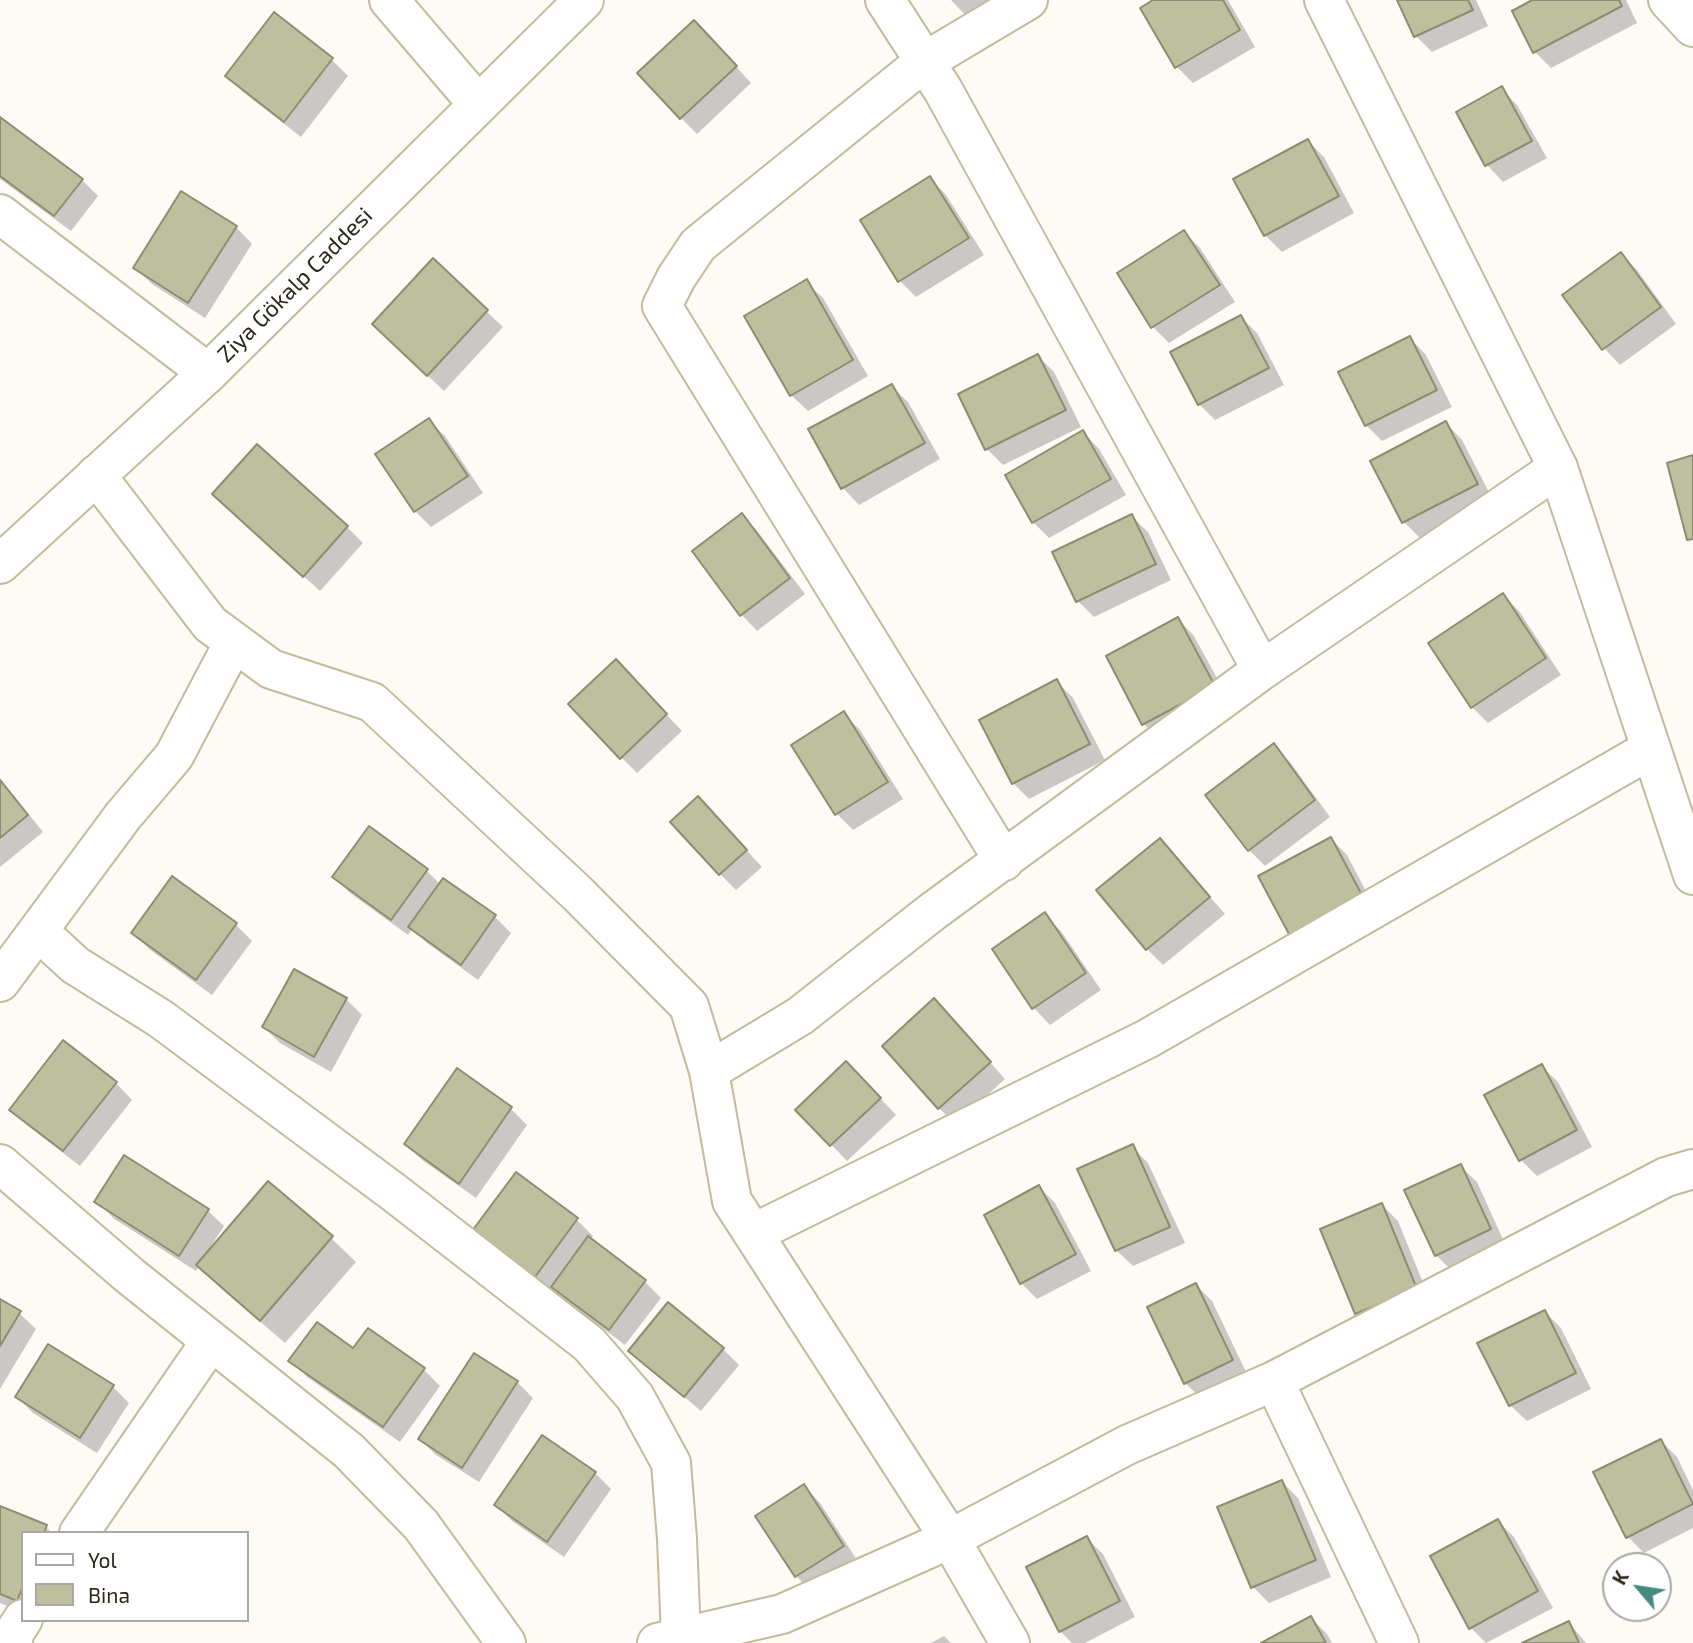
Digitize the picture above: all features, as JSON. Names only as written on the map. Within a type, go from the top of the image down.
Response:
[{"type":"street","points":[[389,0],[477,103]]},
{"type":"street","name":"Ziya Gökalp Caddesi","points":[[0,564],[208,373],[477,103],[584,0]]},
{"type":"street","points":[[885,0],[943,90],[1262,670]]},
{"type":"street","points":[[1004,861],[662,306],[676,278],[698,245],[925,62],[1028,0]]},
{"type":"street","points":[[1324,0],[1558,468],[1693,875]]},
{"type":"street","points":[[1668,0],[1693,27]]},
{"type":"street","points":[[0,215],[208,373]]},
{"type":"street","points":[[709,1071],[800,1016],[932,912],[1262,670],[1558,468]]},
{"type":"street","points":[[96,475],[210,624],[271,669],[372,702],[578,894],[689,1006],[709,1071],[732,1201],[950,1539],[1010,1643]]},
{"type":"street","points":[[0,982],[123,816],[174,756],[234,642]]},
{"type":"street","points":[[754,1233],[1147,1039],[1651,749]]},
{"type":"street","points":[[38,931],[75,965],[161,1019],[396,1194],[589,1344],[635,1397],[671,1463],[677,1539],[669,1640],[782,1614],[950,1539],[1127,1446],[1273,1381],[1667,1177],[1693,1169]]},
{"type":"street","points":[[0,1164],[129,1275],[358,1460],[421,1525],[506,1643]]},
{"type":"street","points":[[80,1531],[211,1340]]},
{"type":"street","points":[[1273,1381],[1399,1643]]},
{"type":"street","points":[[13,1643],[14,1633],[21,1622]]},
{"type":"building","points":[[1153,0],[1223,0],[1240,30],[1175,68],[1140,8]]},
{"type":"building","points":[[1397,0],[1468,0],[1473,10],[1414,37]]},
{"type":"building","points":[[1532,0],[1619,0],[1622,6],[1533,53],[1512,11]]},
{"type":"building","points":[[274,12],[333,58],[284,122],[225,76]]},
{"type":"building","points":[[694,20],[737,66],[680,119],[637,73]]},
{"type":"building","points":[[1502,86],[1532,141],[1485,166],[1456,112]]},
{"type":"building","points":[[0,117],[83,179],[54,216],[0,176]]},
{"type":"building","points":[[1308,139],[1339,196],[1264,236],[1233,179]]},
{"type":"building","points":[[930,176],[969,238],[898,282],[860,220]]},
{"type":"building","points":[[181,191],[237,226],[188,303],[133,268]]},
{"type":"building","points":[[1184,230],[1220,285],[1151,328],[1117,273]]},
{"type":"building","points":[[1621,252],[1661,307],[1602,350],[1562,295]]},
{"type":"building","points":[[433,258],[488,310],[427,376],[372,324]]},
{"type":"building","points":[[807,279],[853,360],[790,396],[744,316]]},
{"type":"building","points":[[1241,315],[1269,368],[1198,405],[1170,352]]},
{"type":"building","points":[[1410,336],[1437,390],[1365,426],[1338,372]]},
{"type":"building","points":[[1038,354],[1066,410],[985,450],[958,394]]},
{"type":"building","points":[[892,384],[925,443],[841,489],[808,429]]},
{"type":"building","points":[[429,418],[468,476],[414,512],[375,454]]},
{"type":"building","points":[[1446,421],[1478,484],[1402,523],[1370,461]]},
{"type":"building","points":[[1083,430],[1111,479],[1032,523],[1005,475]]},
{"type":"building","points":[[257,444],[348,526],[303,577],[212,494]]},
{"type":"building","points":[[1693,455],[1693,539],[1687,540],[1667,463]]},
{"type":"building","points":[[742,513],[790,578],[740,616],[692,551]]},
{"type":"building","points":[[1132,514],[1156,564],[1076,602],[1052,552]]},
{"type":"building","points":[[1503,593],[1546,658],[1471,708],[1428,643]]},
{"type":"building","points":[[1178,617],[1215,686],[1142,725],[1106,656]]},
{"type":"building","points":[[616,659],[667,714],[620,759],[568,704]]},
{"type":"building","points":[[1057,679],[1090,744],[1012,784],[979,720]]},
{"type":"building","points":[[844,711],[888,782],[835,815],[791,745]]},
{"type":"building","points":[[1274,743],[1315,800],[1248,851],[1205,795]]},
{"type":"building","points":[[0,780],[28,815],[0,838]]},
{"type":"building","points":[[698,796],[747,850],[719,875],[670,822]]},
{"type":"building","points":[[369,826],[428,869],[391,920],[332,877]]},
{"type":"building","points":[[1331,837],[1363,897],[1290,936],[1258,876]]},
{"type":"building","points":[[1160,838],[1210,897],[1146,950],[1096,890]]},
{"type":"building","points":[[172,876],[237,923],[196,980],[131,933]]},
{"type":"building","points":[[443,878],[496,915],[461,965],[408,927]]},
{"type":"building","points":[[1045,912],[1086,973],[1032,1009],[992,949]]},
{"type":"building","points":[[294,969],[347,998],[314,1057],[262,1027]]},
{"type":"building","points":[[934,998],[991,1062],[938,1109],[882,1046]]},
{"type":"building","points":[[63,1040],[117,1082],[63,1151],[9,1110]]},
{"type":"building","points":[[846,1061],[881,1098],[830,1146],[795,1110]]},
{"type":"building","points":[[1542,1064],[1577,1130],[1519,1161],[1484,1095]]},
{"type":"building","points":[[457,1068],[512,1107],[459,1184],[404,1144]]},
{"type":"building","points":[[1133,1144],[1170,1227],[1115,1251],[1077,1169]]},
{"type":"building","points":[[124,1155],[209,1209],[179,1256],[94,1202]]},
{"type":"building","points":[[1461,1164],[1491,1229],[1435,1256],[1404,1190]]},
{"type":"building","points":[[516,1172],[578,1218],[535,1277],[472,1231]]},
{"type":"building","points":[[268,1181],[333,1236],[260,1321],[196,1265]]},
{"type":"building","points":[[1039,1185],[1076,1254],[1020,1284],[984,1215]]},
{"type":"building","points":[[1382,1203],[1417,1289],[1355,1314],[1320,1229]]},
{"type":"building","points":[[588,1236],[646,1280],[609,1330],[551,1287]]},
{"type":"building","points":[[1196,1283],[1233,1360],[1184,1384],[1147,1307]]},
{"type":"building","points":[[0,1299],[21,1311],[0,1346]]},
{"type":"building","points":[[668,1302],[724,1348],[684,1397],[628,1351]]},
{"type":"building","points":[[1545,1310],[1576,1373],[1509,1406],[1477,1343]]},
{"type":"building","points":[[317,1322],[353,1348],[368,1328],[425,1368],[383,1427],[288,1361]]},
{"type":"building","points":[[48,1344],[114,1385],[80,1438],[15,1397]]},
{"type":"building","points":[[474,1353],[518,1381],[462,1468],[418,1439]]},
{"type":"building","points":[[542,1435],[596,1472],[547,1542],[494,1505]]},
{"type":"building","points":[[1661,1439],[1693,1504],[1626,1538],[1593,1472]]},
{"type":"building","points":[[1282,1480],[1316,1560],[1251,1588],[1217,1507]]},
{"type":"building","points":[[804,1484],[844,1546],[795,1577],[755,1516]]},
{"type":"building","points":[[0,1506],[47,1525],[45,1531],[21,1531],[21,1591],[17,1601],[0,1594]]},
{"type":"building","points":[[1498,1519],[1538,1591],[1469,1629],[1430,1556]]},
{"type":"building","points":[[1087,1536],[1120,1601],[1059,1632],[1026,1567]]},
{"type":"building","points":[[1311,1616],[1326,1643],[1261,1643]]},
{"type":"building","points":[[1569,1621],[1579,1643],[1522,1643]]}]
